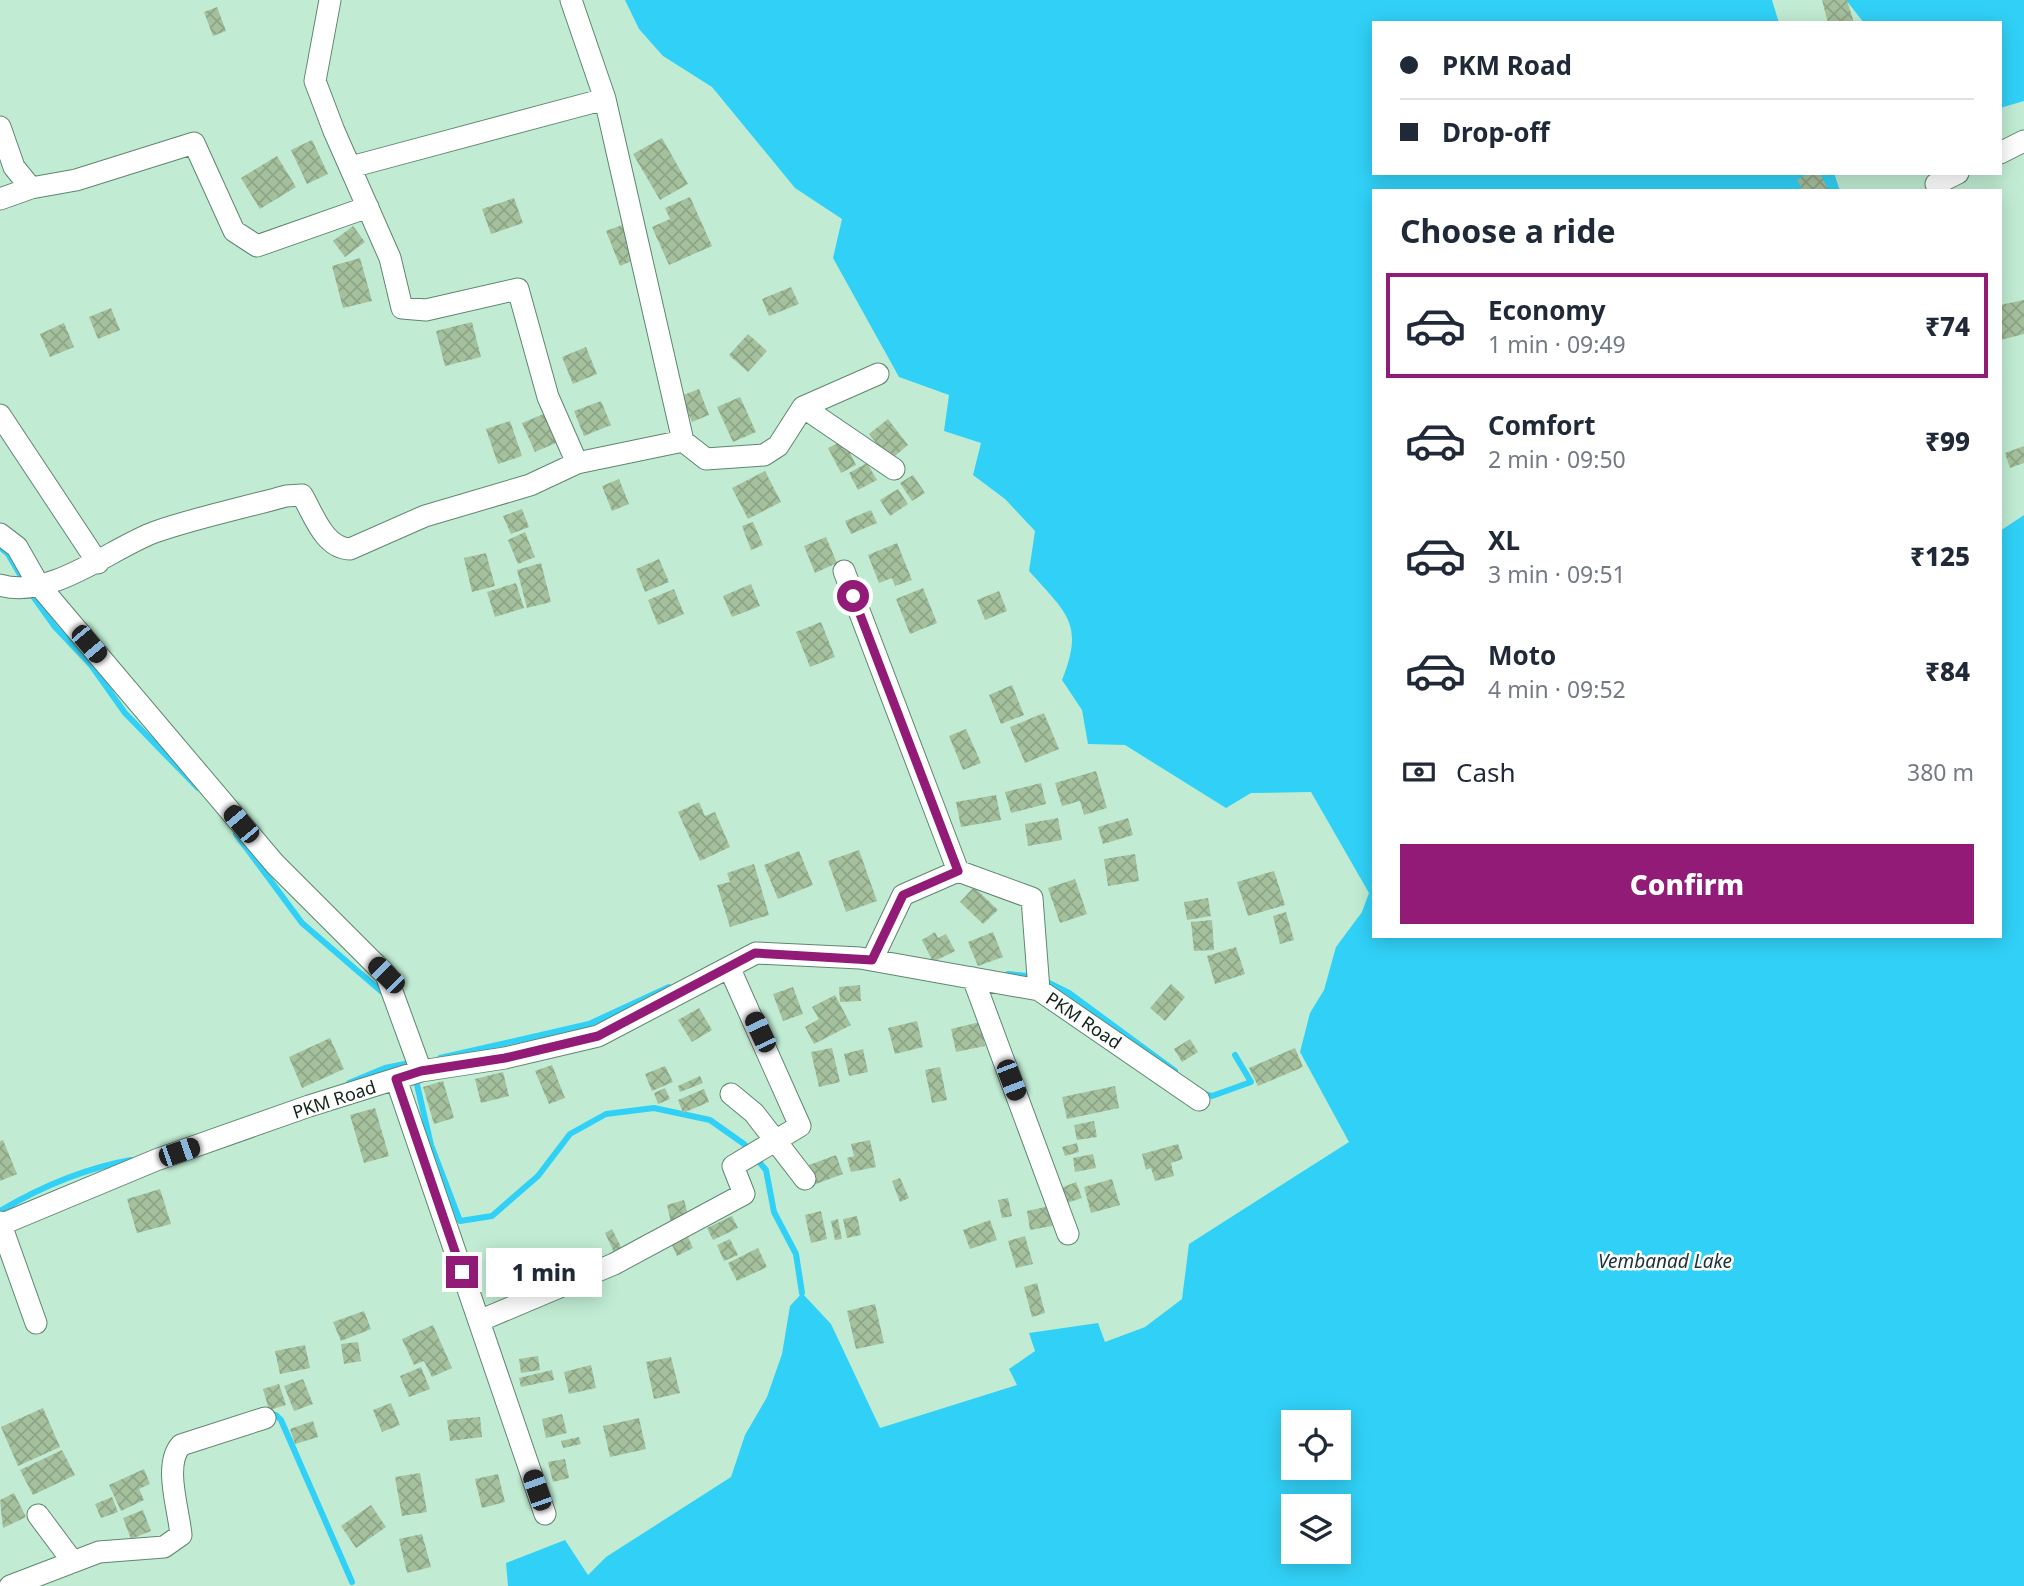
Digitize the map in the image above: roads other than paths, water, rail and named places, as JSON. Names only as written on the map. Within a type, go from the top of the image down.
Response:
[{"type":"street","points":[[330,0],[316,81],[390,258],[402,309],[426,310],[518,289],[548,397],[577,463]]},
{"type":"street","points":[[571,0],[605,99],[683,440],[706,459],[764,455],[778,446],[803,407],[878,374]]},
{"type":"street","points":[[351,167],[605,99]]},
{"type":"street","points":[[0,127],[14,167],[31,188]]},
{"type":"street","points":[[2002,152],[2024,141]]},
{"type":"street","points":[[0,199],[31,188],[76,180],[194,143],[234,231],[257,246],[368,207]]},
{"type":"street","points":[[1936,184],[1954,175]]},
{"type":"street","points":[[803,407],[894,469]]},
{"type":"street","points":[[0,415],[98,564]]},
{"type":"street","points":[[5,586],[38,584],[98,564],[153,533],[286,496],[302,495],[329,541],[338,549],[350,549],[425,516],[530,485],[577,463],[683,440]]},
{"type":"street","points":[[0,534],[18,547],[38,584],[275,864],[386,975],[421,1071]]},
{"type":"street","points":[[844,571],[958,871]]},
{"type":"street","points":[[872,960],[903,895],[958,871],[1032,898],[1039,989]]},
{"type":"street","name":"PKM Road","points":[[0,1224],[156,1160],[421,1071],[505,1058],[598,1036],[764,951],[872,960],[1039,989],[1199,1100]]},
{"type":"street","points":[[479,1321],[614,1264],[744,1194],[733,1166],[800,1126],[729,967]]},
{"type":"street","points":[[973,978],[1068,1234]]},
{"type":"street","points":[[396,1079],[545,1514]]},
{"type":"street","points":[[731,1094],[754,1113],[805,1179]]},
{"type":"street","points":[[0,1224],[36,1323]]},
{"type":"street","points":[[10,1586],[99,1552],[164,1547],[181,1535],[173,1471],[174,1453],[181,1445],[265,1418]]},
{"type":"street","points":[[38,1515],[73,1562]]},
{"type":"water","name":"Vembanad Lake","points":[[625,0],[1772,0],[1778,21],[1372,21],[1372,175],[1835,175],[1839,189],[1372,189],[1372,938],[2002,938],[2002,530],[2024,515],[2024,1586],[508,1586],[506,1563],[565,1540],[588,1575],[606,1557],[731,1477],[745,1435],[767,1397],[782,1354],[790,1306],[802,1293],[831,1324],[880,1428],[1017,1385],[1009,1369],[1035,1351],[1029,1333],[1098,1323],[1105,1342],[1145,1327],[1182,1299],[1189,1244],[1349,1142],[1300,1052],[1310,1013],[1324,990],[1336,947],[1362,912],[1369,893],[1311,792],[1251,793],[1226,808],[1125,745],[1088,744],[1082,710],[1062,680],[1072,645],[1068,620],[1062,609],[1029,571],[1035,531],[1005,499],[973,475],[981,443],[944,431],[949,395],[899,377],[833,258],[842,219],[795,188],[712,87],[663,56],[639,29]]},
{"type":"water","points":[[1846,0],[2024,0],[2024,101],[2002,107],[2002,21],[1862,21]]},
{"type":"waterway","points":[[0,547],[8,554],[25,583]]},
{"type":"waterway","points":[[30,592],[55,627],[91,665],[125,713],[198,788]]},
{"type":"waterway","points":[[236,834],[302,923],[382,992]]},
{"type":"waterway","points":[[1008,974],[1035,977]]},
{"type":"waterway","points":[[1047,982],[1069,993],[1175,1071]]},
{"type":"waterway","points":[[440,1058],[589,1024],[669,987]]},
{"type":"waterway","points":[[1202,1093],[1212,1096],[1251,1082],[1235,1055]]},
{"type":"waterway","points":[[349,1083],[385,1068],[415,1062]]},
{"type":"waterway","points":[[415,1076],[431,1145],[460,1221],[492,1216],[538,1176],[570,1134],[606,1114],[654,1108],[710,1120],[744,1144],[766,1170],[774,1212],[796,1254],[802,1293]]},
{"type":"waterway","points":[[0,1211],[63,1180],[131,1160]]},
{"type":"waterway","points":[[270,1415],[276,1415],[281,1420],[352,1582]]}]
